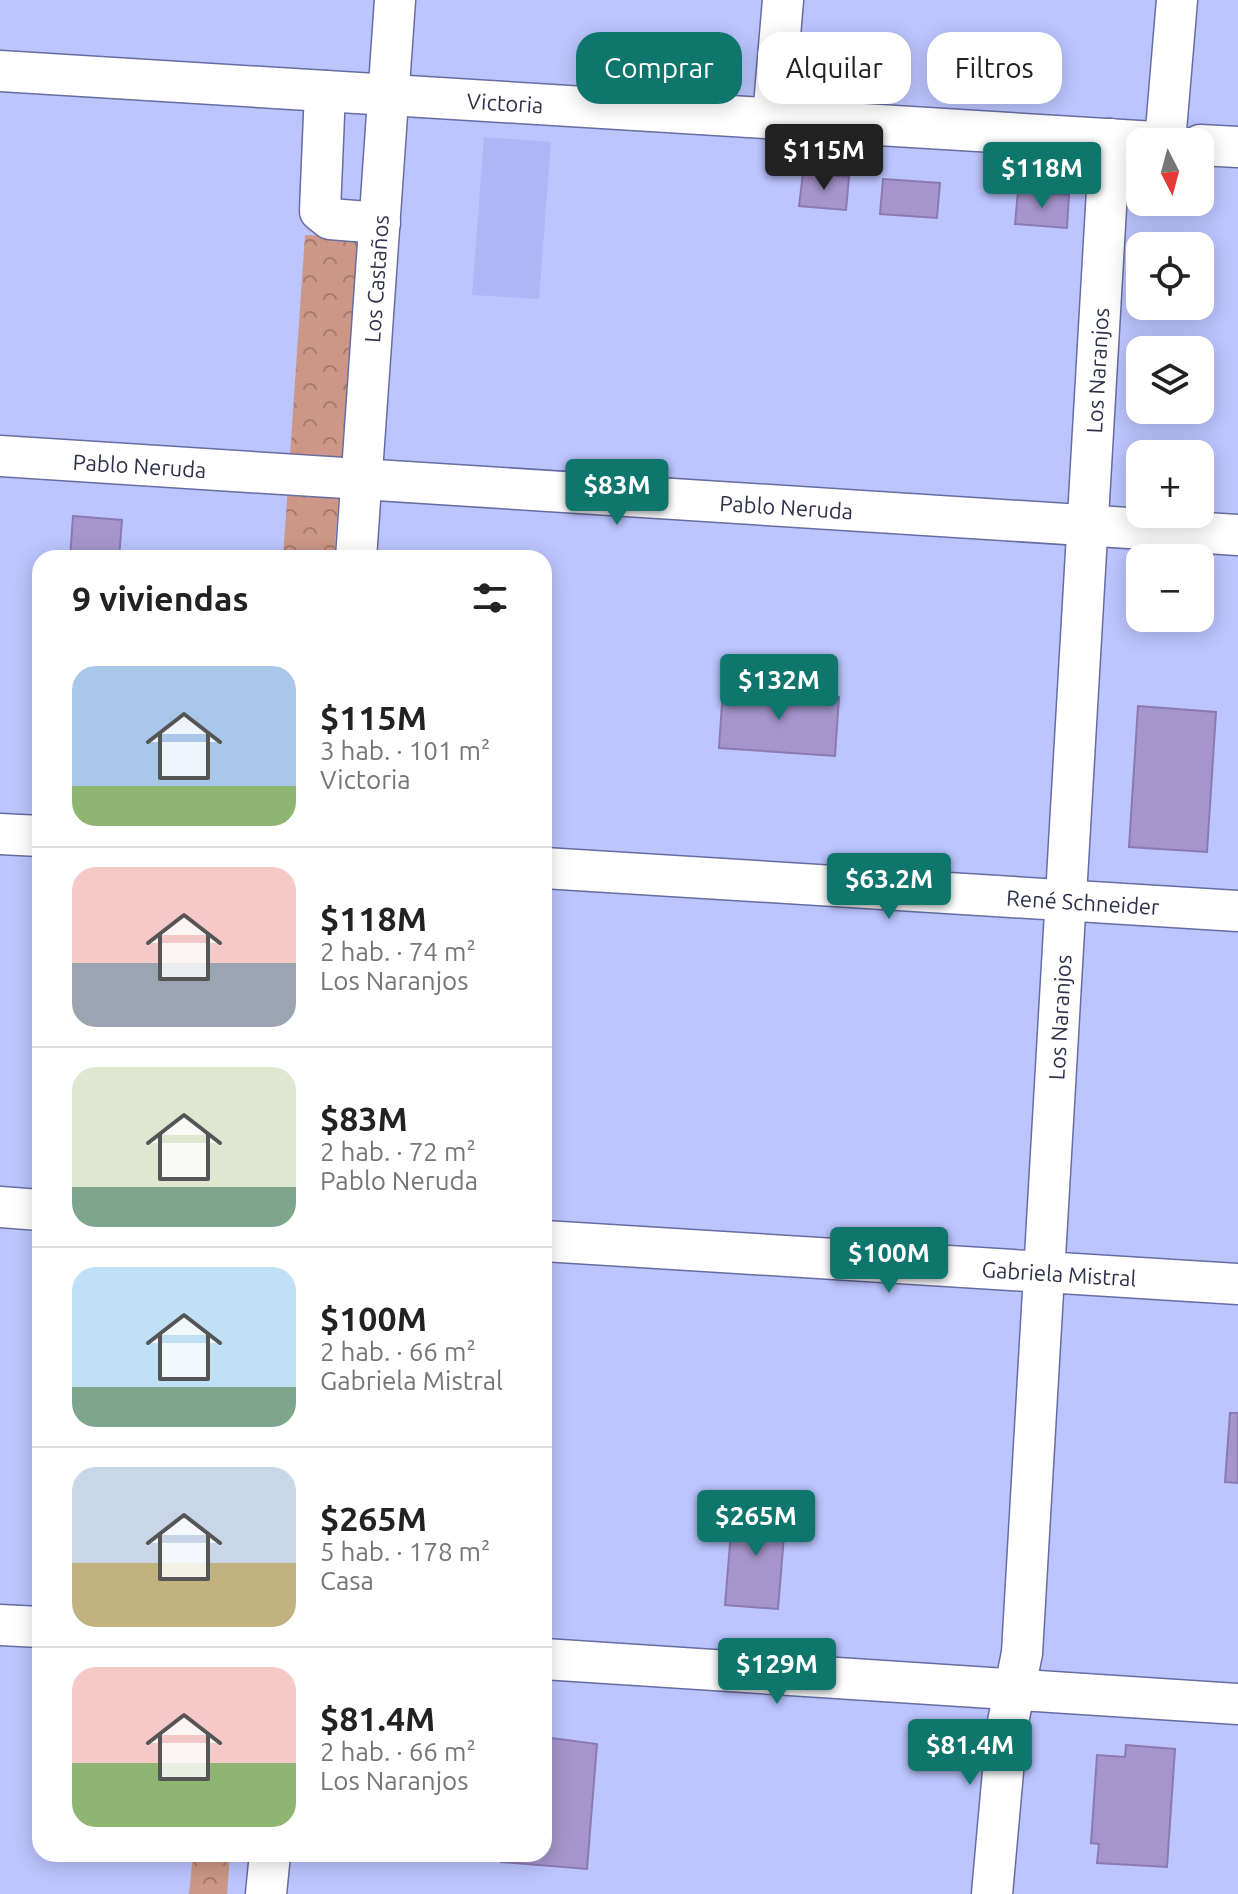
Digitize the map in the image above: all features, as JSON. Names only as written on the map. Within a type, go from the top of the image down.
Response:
[{"type":"street","name":"Los Castaños","points":[[356,550],[395,0]]},
{"type":"street","points":[[773,118],[783,0]]},
{"type":"street","points":[[1166,128],[1177,0]]},
{"type":"street","name":"Victoria","points":[[0,71],[1126,140]]},
{"type":"street","points":[[325,91],[320,211],[330,219],[380,223]]},
{"type":"street","name":"Los Naranjos","points":[[992,1894],[1007,1727],[1022,1653],[1047,1272],[1110,139]]},
{"type":"street","points":[[1214,146],[1238,147]]},
{"type":"street","name":"Pablo Neruda","points":[[0,456],[1238,535]]},
{"type":"street","points":[[0,834],[32,836]]},
{"type":"street","name":"René Schneider","points":[[552,869],[1238,911]]},
{"type":"street","points":[[0,1207],[32,1209]]},
{"type":"street","name":"Gabriela Mistral","points":[[552,1241],[1238,1284]]},
{"type":"street","points":[[0,1625],[32,1627]]},
{"type":"street","points":[[552,1660],[1238,1704]]},
{"type":"street","points":[[266,1894],[269,1862]]},
{"type":"shaded area","points":[[484,137],[551,142],[539,299],[472,295]]},
{"type":"green space","points":[[305,235],[360,237],[335,550],[284,550]]},
{"type":"green space","points":[[192,1862],[229,1862],[227,1894],[189,1894]]},
{"type":"building","points":[[803,173],[849,177],[846,210],[799,206]]},
{"type":"building","points":[[883,179],[940,183],[937,218],[880,214]]},
{"type":"building","points":[[1018,191],[1069,195],[1067,228],[1015,224]]},
{"type":"building","points":[[73,516],[122,520],[120,550],[71,550]]},
{"type":"building","points":[[723,689],[839,697],[835,756],[719,748]]},
{"type":"building","points":[[1138,706],[1216,712],[1207,852],[1129,847]]},
{"type":"building","points":[[1230,1413],[1238,1413],[1238,1483],[1225,1482]]},
{"type":"building","points":[[733,1507],[786,1511],[778,1609],[725,1605]]},
{"type":"building","points":[[552,1738],[597,1744],[587,1869],[501,1862],[552,1862]]},
{"type":"building","points":[[1126,1745],[1175,1749],[1167,1867],[1097,1863],[1099,1844],[1091,1843],[1097,1755],[1125,1757]]}]
